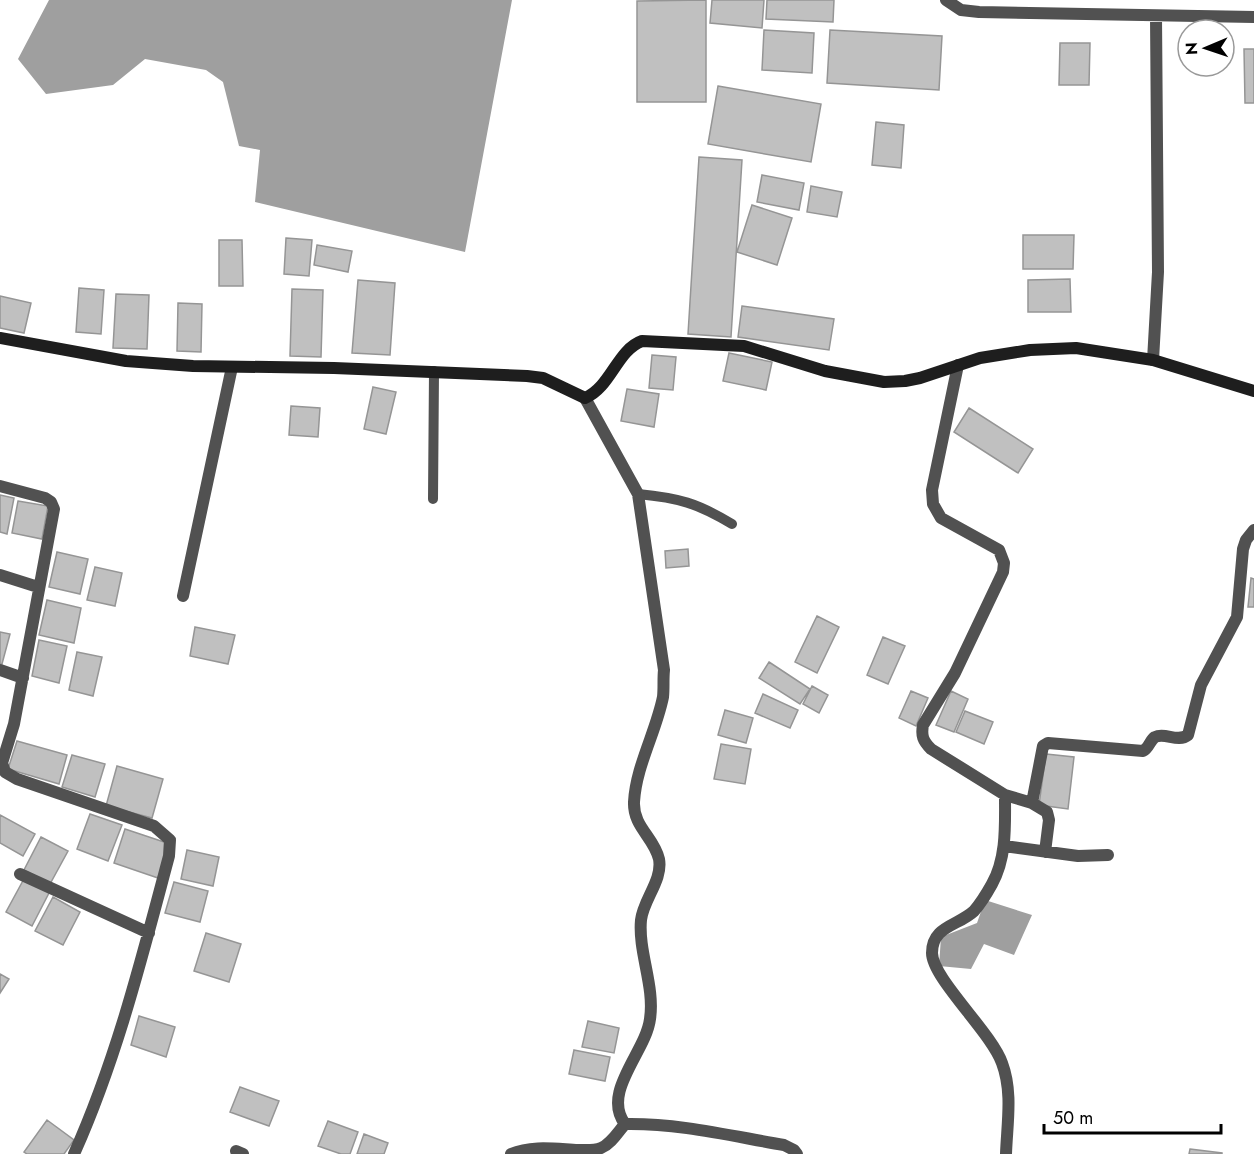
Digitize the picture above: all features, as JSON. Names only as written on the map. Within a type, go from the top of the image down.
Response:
[{"type":"street","points":[[946,0],[961,10],[979,12],[1254,17]]},
{"type":"street","points":[[1153,360],[1158,272],[1156,16]]},
{"type":"street","points":[[0,338],[126,361],[193,366],[475,372],[543,378],[585,398],[638,494],[664,670],[663,695],[635,788],[636,820],[655,850],[659,861],[658,874],[641,919],[652,1007],[649,1029],[620,1088],[619,1116],[625,1124]]},
{"type":"street","points":[[585,398],[595,394],[629,348],[642,341],[744,346],[825,371],[884,382],[920,378],[980,358],[1029,350],[1076,348],[1153,360],[1254,391]]},
{"type":"street","points":[[958,365],[932,490],[933,504],[941,518],[999,550],[1004,563],[1004,572],[955,673],[923,725],[922,733],[924,742],[931,749],[1005,795],[1032,803],[1047,812],[1045,852]]},
{"type":"street","points":[[183,596],[232,367]]},
{"type":"street","points":[[0,486],[45,498],[51,502],[54,509],[14,724],[2,763],[5,772],[17,779],[153,826],[170,840],[171,847],[129,1008],[93,1111],[74,1154]]},
{"type":"street","points":[[1032,803],[1042,746],[1048,743],[1143,751],[1148,748],[1156,736],[1182,738],[1188,735],[1201,685],[1238,618],[1243,549],[1246,540],[1254,530]]},
{"type":"street","points":[[0,575],[38,587]]},
{"type":"street","points":[[0,670],[23,678]]},
{"type":"street","points":[[1005,795],[1004,846],[993,882],[974,911],[941,930],[934,942],[932,952],[936,970],[994,1045],[1003,1064],[1009,1105],[1005,1154]]},
{"type":"street","points":[[1004,846],[1078,856],[1108,855]]},
{"type":"street","points":[[20,874],[149,933]]},
{"type":"street","points":[[511,1154],[524,1149],[536,1148],[589,1150],[602,1148],[625,1124],[685,1127],[784,1145],[797,1154]]},
{"type":"lane","points":[[433,499],[434,371]]},
{"type":"lane","points":[[638,494],[688,501],[706,508],[732,524]]},
{"type":"shaded area","points":[[49,0],[512,0],[465,252],[255,202],[260,150],[239,146],[223,82],[206,70],[145,59],[113,85],[46,94],[18,59]]},
{"type":"shaded area","points":[[985,900],[1032,915],[1014,955],[984,944],[971,969],[939,966],[941,937],[977,923]]},
{"type":"building","points":[[706,0],[706,102],[637,102],[637,1]]},
{"type":"building","points":[[712,0],[764,0],[762,28],[710,23]]},
{"type":"building","points":[[767,0],[834,0],[833,22],[766,19]]},
{"type":"building","points":[[764,30],[814,33],[812,73],[762,70]]},
{"type":"building","points":[[830,30],[942,36],[939,90],[827,83]]},
{"type":"building","points":[[1060,43],[1090,43],[1089,85],[1059,85]]},
{"type":"building","points":[[1244,49],[1254,49],[1254,103],[1245,103]]},
{"type":"building","points":[[718,86],[821,104],[811,162],[708,144]]},
{"type":"building","points":[[876,122],[904,125],[901,168],[872,165]]},
{"type":"building","points":[[699,157],[742,160],[731,337],[688,334]]},
{"type":"building","points":[[762,175],[804,183],[799,210],[757,202]]},
{"type":"building","points":[[811,186],[842,192],[837,217],[807,212]]},
{"type":"building","points":[[752,205],[792,218],[777,265],[737,252]]},
{"type":"building","points":[[1023,235],[1074,235],[1073,269],[1023,269]]},
{"type":"building","points":[[286,238],[312,240],[309,276],[284,274]]},
{"type":"building","points":[[219,240],[242,240],[243,286],[219,286]]},
{"type":"building","points":[[317,245],[352,251],[348,272],[314,265]]},
{"type":"building","points":[[1070,279],[1071,312],[1028,312],[1028,280]]},
{"type":"building","points":[[358,280],[395,283],[390,355],[352,353]]},
{"type":"building","points":[[79,288],[104,290],[101,334],[76,332]]},
{"type":"building","points":[[292,289],[323,290],[321,357],[290,356]]},
{"type":"building","points":[[116,294],[149,295],[147,349],[113,348]]},
{"type":"building","points":[[0,296],[31,303],[24,333],[0,328]]},
{"type":"building","points":[[178,303],[202,304],[201,352],[177,351]]},
{"type":"building","points":[[742,306],[834,319],[829,350],[738,337]]},
{"type":"building","points":[[729,353],[772,362],[766,390],[723,381]]},
{"type":"building","points":[[652,355],[676,357],[673,390],[649,388]]},
{"type":"building","points":[[373,387],[396,392],[386,434],[364,429]]},
{"type":"building","points":[[627,389],[659,394],[654,427],[621,421]]},
{"type":"building","points":[[291,406],[320,408],[318,437],[289,435]]},
{"type":"building","points":[[969,408],[1033,449],[1018,473],[954,432]]},
{"type":"building","points":[[0,495],[14,498],[7,534],[0,532]]},
{"type":"building","points":[[18,501],[48,506],[42,539],[12,533]]},
{"type":"building","points":[[688,549],[689,566],[666,568],[665,551]]},
{"type":"building","points":[[57,552],[88,559],[80,594],[49,587]]},
{"type":"building","points":[[95,567],[122,573],[115,606],[87,600]]},
{"type":"building","points":[[1251,578],[1254,579],[1254,607],[1248,607]]},
{"type":"building","points":[[47,600],[81,608],[74,643],[39,635]]},
{"type":"building","points":[[817,616],[839,627],[817,673],[795,662]]},
{"type":"building","points":[[195,627],[235,635],[228,664],[190,656]]},
{"type":"building","points":[[0,632],[10,634],[2,664],[0,664]]},
{"type":"building","points":[[883,637],[905,646],[888,684],[867,675]]},
{"type":"building","points":[[39,640],[67,646],[59,683],[32,676]]},
{"type":"building","points":[[77,652],[102,657],[93,696],[69,690]]},
{"type":"building","points":[[769,662],[810,689],[800,704],[759,678]]},
{"type":"building","points":[[812,686],[828,695],[819,713],[803,704]]},
{"type":"building","points":[[911,691],[928,698],[916,726],[899,718]]},
{"type":"building","points":[[951,691],[968,699],[954,732],[936,725]]},
{"type":"building","points":[[763,694],[798,710],[790,728],[755,713]]},
{"type":"building","points":[[725,710],[753,718],[746,743],[718,735]]},
{"type":"building","points":[[965,711],[993,722],[984,744],[956,732]]},
{"type":"building","points":[[17,741],[67,755],[59,784],[8,769]]},
{"type":"building","points":[[721,744],[751,749],[745,784],[714,779]]},
{"type":"building","points":[[1046,754],[1074,757],[1068,809],[1039,805]]},
{"type":"building","points":[[72,755],[105,764],[95,797],[62,787]]},
{"type":"building","points":[[117,766],[163,779],[152,818],[106,806]]},
{"type":"building","points":[[90,814],[122,825],[108,861],[77,849]]},
{"type":"building","points":[[0,815],[35,834],[23,856],[0,843]]},
{"type":"building","points":[[125,829],[170,844],[158,878],[114,863]]},
{"type":"building","points":[[41,837],[68,851],[50,884],[24,870]]},
{"type":"building","points":[[187,850],[219,857],[213,886],[181,879]]},
{"type":"building","points":[[25,877],[50,891],[32,926],[6,912]]},
{"type":"building","points":[[174,882],[208,891],[200,922],[165,913]]},
{"type":"building","points":[[53,897],[80,912],[63,945],[35,931]]},
{"type":"building","points":[[206,933],[241,944],[229,982],[194,971]]},
{"type":"building","points":[[0,974],[9,979],[0,993]]},
{"type":"building","points":[[139,1016],[175,1027],[166,1057],[131,1045]]},
{"type":"building","points":[[588,1021],[619,1028],[614,1053],[582,1047]]},
{"type":"building","points":[[574,1050],[610,1057],[605,1081],[569,1074]]},
{"type":"building","points":[[240,1087],[279,1101],[269,1126],[230,1112]]},
{"type":"building","points":[[47,1120],[74,1140],[64,1154],[27,1154],[24,1152]]},
{"type":"building","points":[[328,1121],[358,1132],[350,1154],[341,1154],[318,1146]]},
{"type":"building","points":[[364,1134],[388,1143],[384,1154],[357,1154]]},
{"type":"building","points":[[1190,1149],[1222,1153],[1222,1154],[1189,1154]]}]
